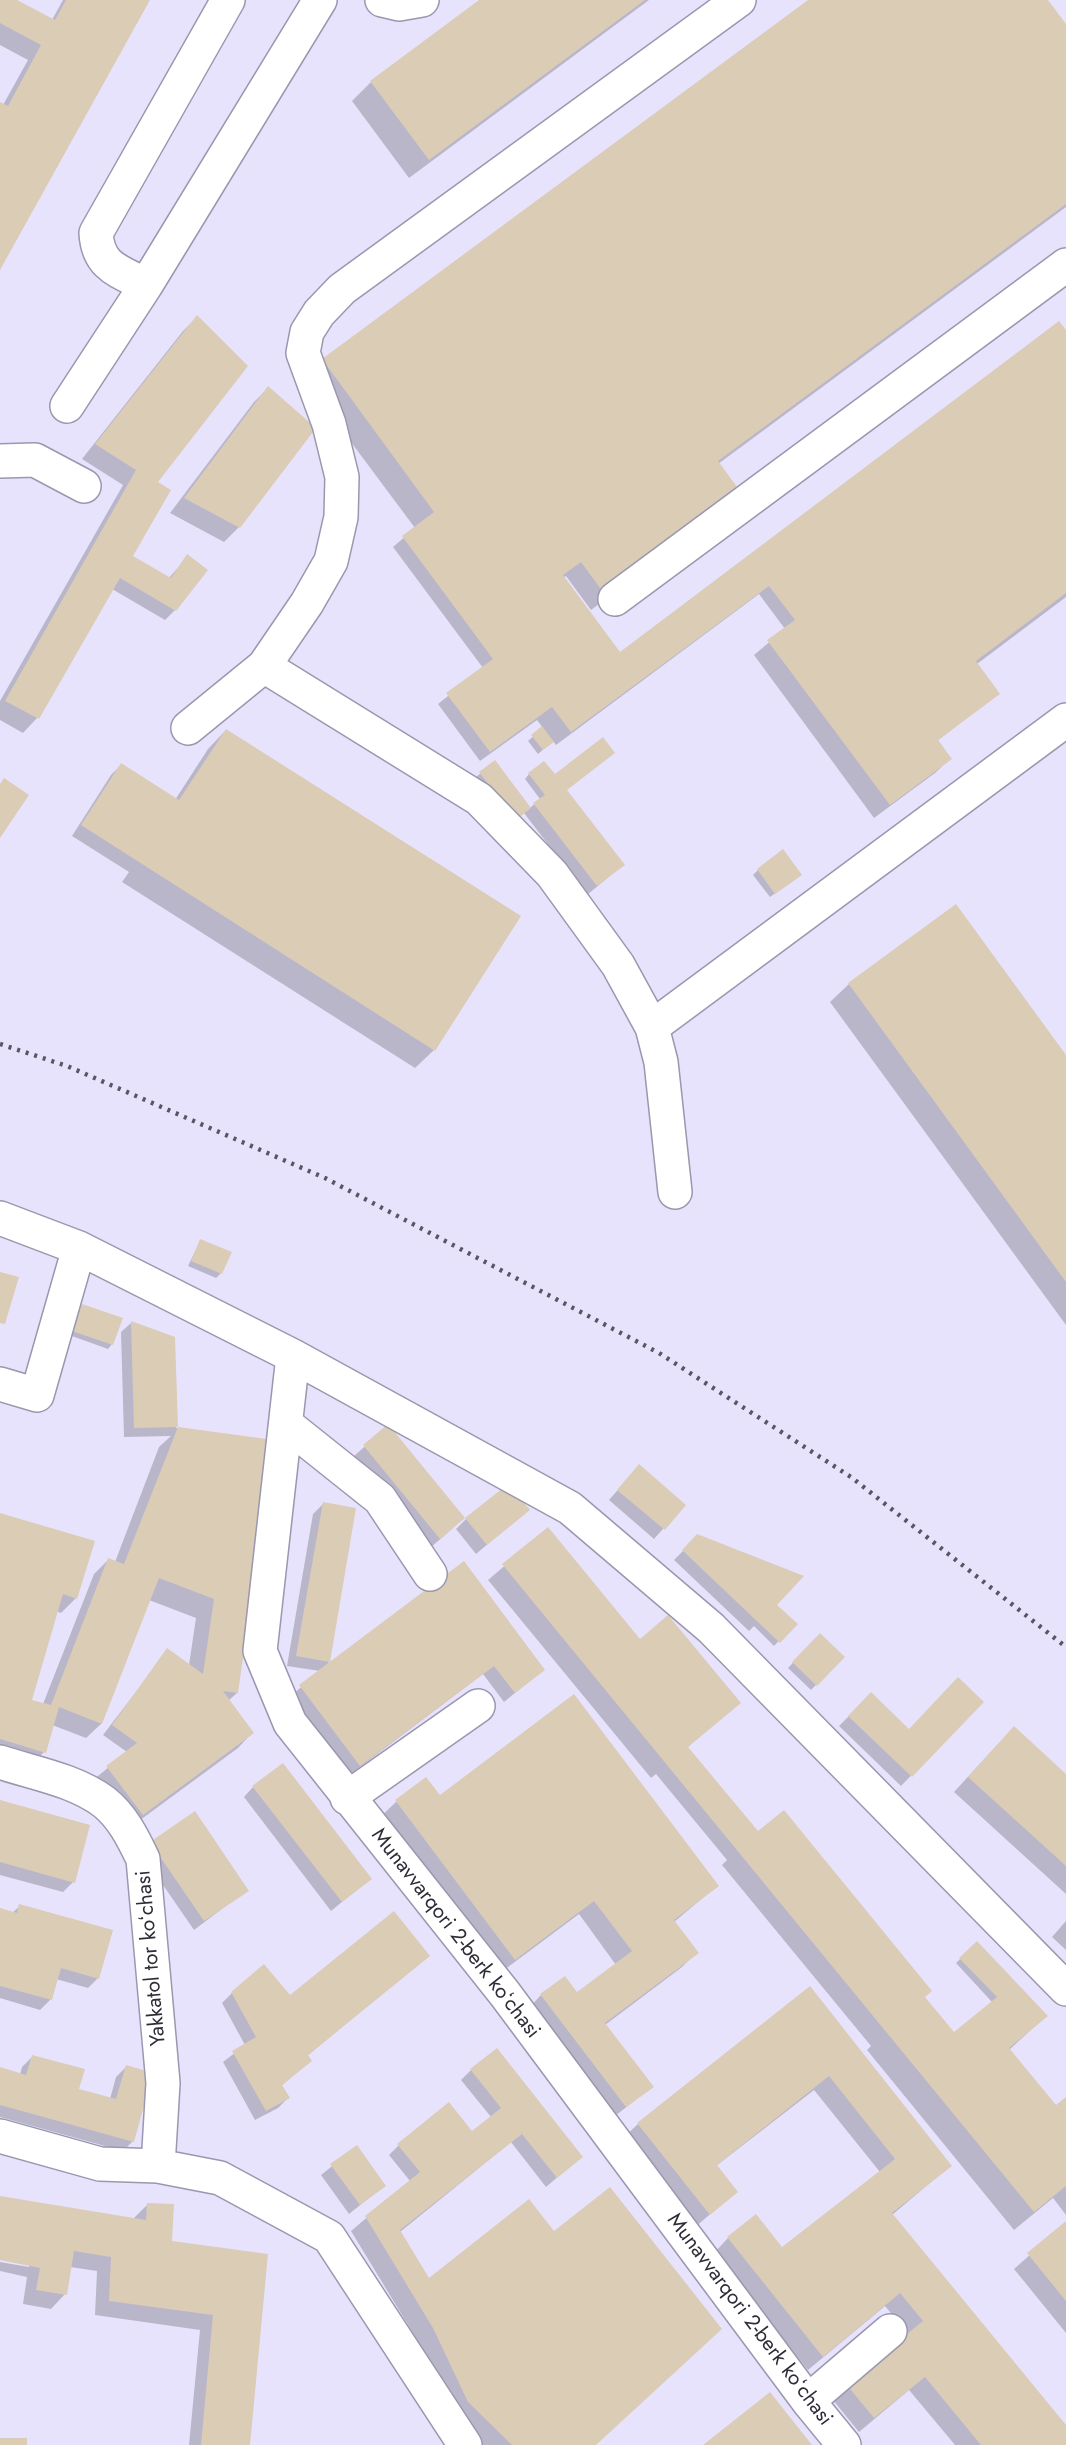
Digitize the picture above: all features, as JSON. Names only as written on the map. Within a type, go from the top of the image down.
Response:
[{"type":"street","points":[[146,285],[106,263],[100,255],[96,233],[228,0]]},
{"type":"street","points":[[67,406],[146,285],[320,0]]},
{"type":"street","points":[[381,0],[399,4],[422,0]]},
{"type":"street","points":[[188,728],[264,666],[307,603],[331,561],[341,517],[342,477],[329,424],[303,353],[307,332],[319,313],[342,289],[739,0]]},
{"type":"street","points":[[615,599],[1066,265]]},
{"type":"street","points":[[0,461],[34,460],[84,486]]},
{"type":"street","points":[[264,666],[479,799],[552,874],[618,965],[652,1027],[661,1062],[675,1192]]},
{"type":"street","points":[[652,1027],[1066,720]]},
{"type":"street","points":[[0,1218],[79,1248],[293,1356],[570,1508],[711,1628],[1066,1989]]},
{"type":"street","points":[[0,1384],[37,1395],[79,1248]]},
{"type":"street","name":"Munavvarqori 2-berk koʻchasi","points":[[293,1356],[260,1651],[290,1723],[347,1798],[505,1994],[808,2401],[844,2445]]},
{"type":"street","points":[[286,1424],[380,1499],[430,1574]]},
{"type":"street","points":[[347,1798],[478,1706]]},
{"type":"street","name":"Yakkatol tor koʻchasi","points":[[0,1762],[70,1785],[104,1802],[129,1830],[143,1858],[163,2083],[158,2166]]},
{"type":"street","points":[[0,2136],[99,2164],[158,2166],[220,2178],[329,2237],[465,2445]]},
{"type":"street","points":[[808,2401],[890,2331]]},
{"type":"building","points":[[0,0],[17,0],[55,20],[66,0],[150,0],[0,270],[0,102],[8,106],[41,45],[0,23]]},
{"type":"building","points":[[479,0],[645,0],[429,160],[370,81]]},
{"type":"building","points":[[808,0],[1048,0],[1066,24],[1066,204],[718,461],[743,495],[606,596],[581,562],[563,575],[620,652],[1059,321],[1066,330],[1066,593],[976,661],[1000,694],[938,740],[952,759],[890,805],[767,640],[795,620],[769,586],[571,732],[552,707],[490,752],[446,693],[493,659],[402,536],[434,512],[322,359]]},
{"type":"building","points":[[197,315],[248,366],[158,482],[171,490],[133,556],[171,578],[187,554],[208,570],[176,611],[120,578],[39,719],[5,701],[136,470],[95,444]]},
{"type":"building","points":[[268,386],[316,428],[240,528],[184,498]]},
{"type":"building","points":[[542,726],[554,742],[543,750],[531,735]]},
{"type":"building","points":[[226,729],[521,916],[435,1051],[81,825],[121,763],[179,800]]},
{"type":"building","points":[[603,737],[615,753],[567,790],[625,865],[597,886],[533,803],[545,795],[528,773],[544,761],[555,774]]},
{"type":"building","points":[[495,760],[531,808],[516,820],[479,772]]},
{"type":"building","points":[[4,778],[29,795],[0,838],[0,784]]},
{"type":"building","points":[[783,849],[802,875],[775,894],[757,869]]},
{"type":"building","points":[[956,904],[1066,1055],[1066,1282],[848,983]]},
{"type":"building","points":[[200,1239],[232,1252],[222,1274],[191,1261]]},
{"type":"building","points":[[0,1272],[19,1277],[5,1324],[0,1323]]},
{"type":"building","points":[[82,1304],[123,1318],[113,1345],[72,1331]]},
{"type":"building","points":[[131,1321],[175,1337],[178,1427],[134,1428]]},
{"type":"building","points":[[388,1424],[465,1518],[440,1539],[363,1445]]},
{"type":"building","points":[[178,1427],[274,1440],[238,1693],[223,1691],[254,1733],[143,1815],[106,1766],[137,1743],[112,1725],[167,1648],[203,1674],[214,1599],[159,1578],[102,1724],[59,1707],[46,1753],[0,1739],[0,1513],[95,1541],[77,1599],[63,1594],[32,1700],[51,1705],[108,1558],[124,1564]]},
{"type":"building","points":[[639,1464],[686,1505],[665,1530],[617,1490]]},
{"type":"building","points":[[508,1484],[530,1510],[487,1545],[465,1518]]},
{"type":"building","points":[[323,1502],[356,1508],[330,1662],[296,1656]]},
{"type":"building","points":[[548,1527],[640,1639],[668,1615],[741,1703],[688,1747],[758,1831],[784,1810],[932,1991],[925,1997],[954,2032],[997,1997],[959,1958],[977,1941],[1048,2016],[1009,2048],[1056,2105],[1066,2097],[1066,2186],[1034,2212],[502,1564]]},
{"type":"building","points":[[697,1534],[804,1576],[777,1605],[798,1624],[780,1643],[682,1550]]},
{"type":"building","points":[[464,1561],[545,1670],[515,1693],[494,1666],[360,1766],[299,1685]]},
{"type":"building","points":[[820,1633],[845,1657],[817,1686],[792,1662]]},
{"type":"building","points":[[958,1677],[984,1702],[912,1777],[848,1716],[871,1692],[909,1729]]},
{"type":"building","points":[[574,1694],[719,1886],[674,1920],[699,1953],[605,2023],[654,2087],[626,2107],[540,1994],[565,1976],[577,1992],[632,1951],[594,1901],[515,1960],[395,1800],[426,1777],[440,1795]]},
{"type":"building","points":[[1014,1726],[1066,1774],[1066,1866],[968,1777]]},
{"type":"building","points":[[283,1763],[372,1879],[342,1902],[252,1786]]},
{"type":"building","points":[[0,1800],[90,1825],[75,1883],[0,1862]]},
{"type":"building","points":[[195,1811],[249,1891],[204,1921],[150,1842]]},
{"type":"building","points":[[19,1904],[113,1930],[99,1979],[61,1968],[52,2000],[0,1986],[0,1908],[17,1913]]},
{"type":"building","points":[[394,1911],[430,1956],[308,2055],[312,2061],[282,2085],[290,2098],[266,2111],[232,2051],[256,2037],[231,1992],[264,1964],[290,1995]]},
{"type":"building","points":[[810,1986],[952,2166],[892,2213],[1066,2425],[1066,2445],[981,2445],[925,2377],[874,2418],[846,2384],[923,2321],[900,2293],[823,2357],[727,2237],[756,2214],[782,2247],[895,2159],[829,2076],[717,2165],[738,2192],[710,2215],[637,2123]]},
{"type":"building","points":[[497,2048],[583,2157],[557,2178],[522,2134],[400,2230],[429,2278],[529,2199],[554,2231],[610,2187],[722,2329],[596,2445],[512,2445],[468,2402],[433,2328],[365,2216],[420,2172],[397,2144],[449,2102],[472,2131],[501,2108],[470,2069]]},
{"type":"building","points":[[32,2055],[85,2069],[79,2089],[116,2099],[126,2065],[153,2073],[134,2142],[0,2105],[0,2067],[26,2075]]},
{"type":"building","points":[[357,2145],[386,2186],[360,2205],[330,2164]]},
{"type":"building","points":[[0,2196],[146,2220],[147,2203],[174,2204],[172,2241],[268,2254],[250,2445],[201,2445],[213,2315],[109,2301],[111,2257],[74,2251],[67,2295],[36,2290],[40,2268],[0,2260]]},
{"type":"building","points":[[1066,2221],[1066,2301],[1027,2253]]},
{"type":"building","points":[[770,2392],[812,2445],[703,2445]]},
{"type":"building","points":[[0,2438],[27,2438],[27,2445],[0,2445]]},
{"type":"railway","points":[[0,1044],[67,1066],[325,1178],[659,1353],[851,1477],[1066,1647]]}]
